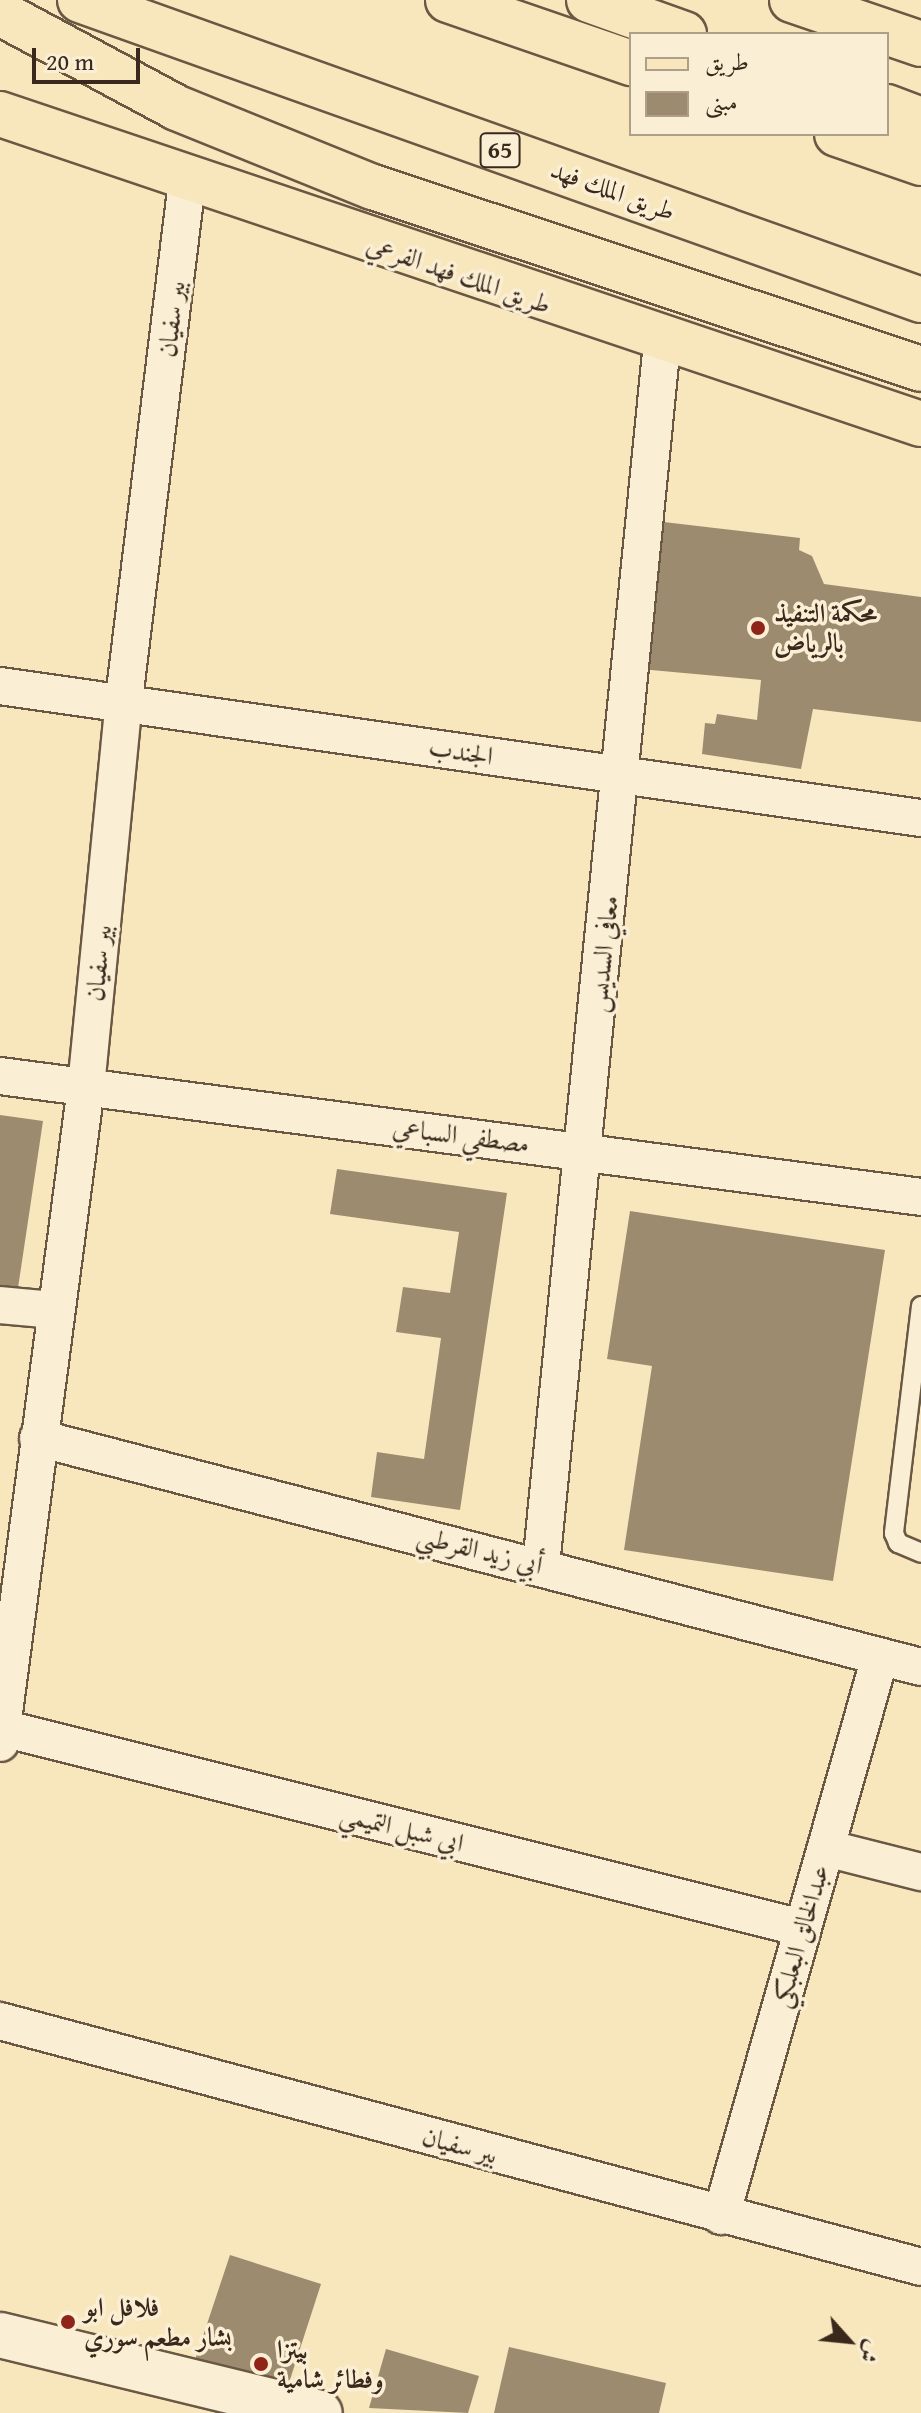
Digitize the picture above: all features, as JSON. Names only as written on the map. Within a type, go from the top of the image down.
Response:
[{"type":"main road","name":"طريق الملك فهد","points":[[80,0],[921,300]]},
{"type":"main road","points":[[448,0],[629,62]]},
{"type":"main road","points":[[589,0],[678,32]]},
{"type":"main road","points":[[792,0],[886,32]]},
{"type":"main road","points":[[0,13],[177,108],[373,187],[921,369]]},
{"type":"main road","points":[[889,33],[921,44]]},
{"type":"main road","points":[[889,108],[921,120]]},
{"type":"main road","name":"طريق الملك فهد الفرعي","points":[[0,114],[187,182],[662,343],[921,424]]},
{"type":"main road","points":[[843,136],[921,163]]},
{"type":"street","name":"بير سفيان","points":[[1,1735],[54,1310],[86,1087],[124,699],[187,182]]},
{"type":"street","name":"معافي السديس","points":[[541,1566],[662,343]]},
{"type":"street","name":"الجندب","points":[[0,686],[124,699],[620,776],[921,818]]},
{"type":"street","name":"مصطفي السباعي","points":[[0,1076],[921,1197]]},
{"type":"street","points":[[0,1305],[54,1310]]},
{"type":"street","name":"أبي زيد القرطبي","points":[[38,1438],[921,1667]]},
{"type":"street","name":"عبدالخالق البعلبكي","points":[[721,2216],[880,1657]]},
{"type":"street","name":"ابي شبل التميمي","points":[[1,1735],[802,1928]]},
{"type":"street","points":[[826,1848],[921,1872]]},
{"type":"street","name":"بير سفيان","points":[[0,2021],[921,2267]]},
{"type":"street","points":[[0,2335],[320,2413]]},
{"type":"lane","points":[[921,1306],[894,1533],[898,1543],[921,1553]]},
{"type":"building","points":[[655,521],[800,538],[799,550],[812,556],[824,584],[921,597],[921,722],[813,709],[801,769],[702,754],[705,723],[715,724],[717,714],[757,720],[761,680],[640,669]]},
{"type":"building","points":[[0,1115],[43,1121],[18,1288],[0,1285]]},
{"type":"building","points":[[337,1169],[507,1193],[460,1510],[371,1497],[377,1452],[424,1459],[441,1338],[396,1332],[403,1287],[450,1293],[459,1232],[330,1214]]},
{"type":"building","points":[[630,1211],[885,1250],[833,1581],[624,1550],[652,1366],[607,1359]]},
{"type":"building","points":[[230,2255],[321,2284],[286,2392],[194,2363]]},
{"type":"building","points":[[509,2347],[666,2383],[659,2413],[494,2413]]},
{"type":"building","points":[[386,2349],[479,2376],[468,2413],[369,2408]]},
{"type":"place","name":"محكمة التنفيذ بالرياض","points":[[758,628]]},
{"type":"place","name":"فلافل ابو بشار مطعم سوري","points":[[68,2322]]},
{"type":"place","name":"بيتزا وفطائر شامية","points":[[261,2364]]}]
